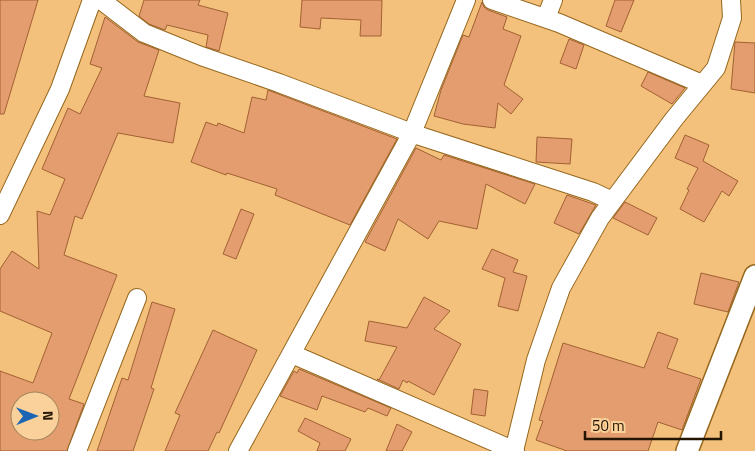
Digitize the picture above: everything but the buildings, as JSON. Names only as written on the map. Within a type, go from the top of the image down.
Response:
[{"type":"street","points":[[0,215],[60,89],[92,0]]},
{"type":"street","points":[[102,0],[144,33],[201,56],[412,133],[592,192],[612,201]]},
{"type":"street","points":[[238,451],[412,133],[466,0]]},
{"type":"street","points":[[492,0],[546,18],[702,84]]},
{"type":"street","points":[[546,18],[553,0]]},
{"type":"street","points":[[292,354],[514,451],[536,360],[561,288],[600,218],[674,119],[716,68],[732,18],[732,0]]},
{"type":"street","points":[[687,451],[755,276]]},
{"type":"street","points":[[77,451],[137,298]]}]
